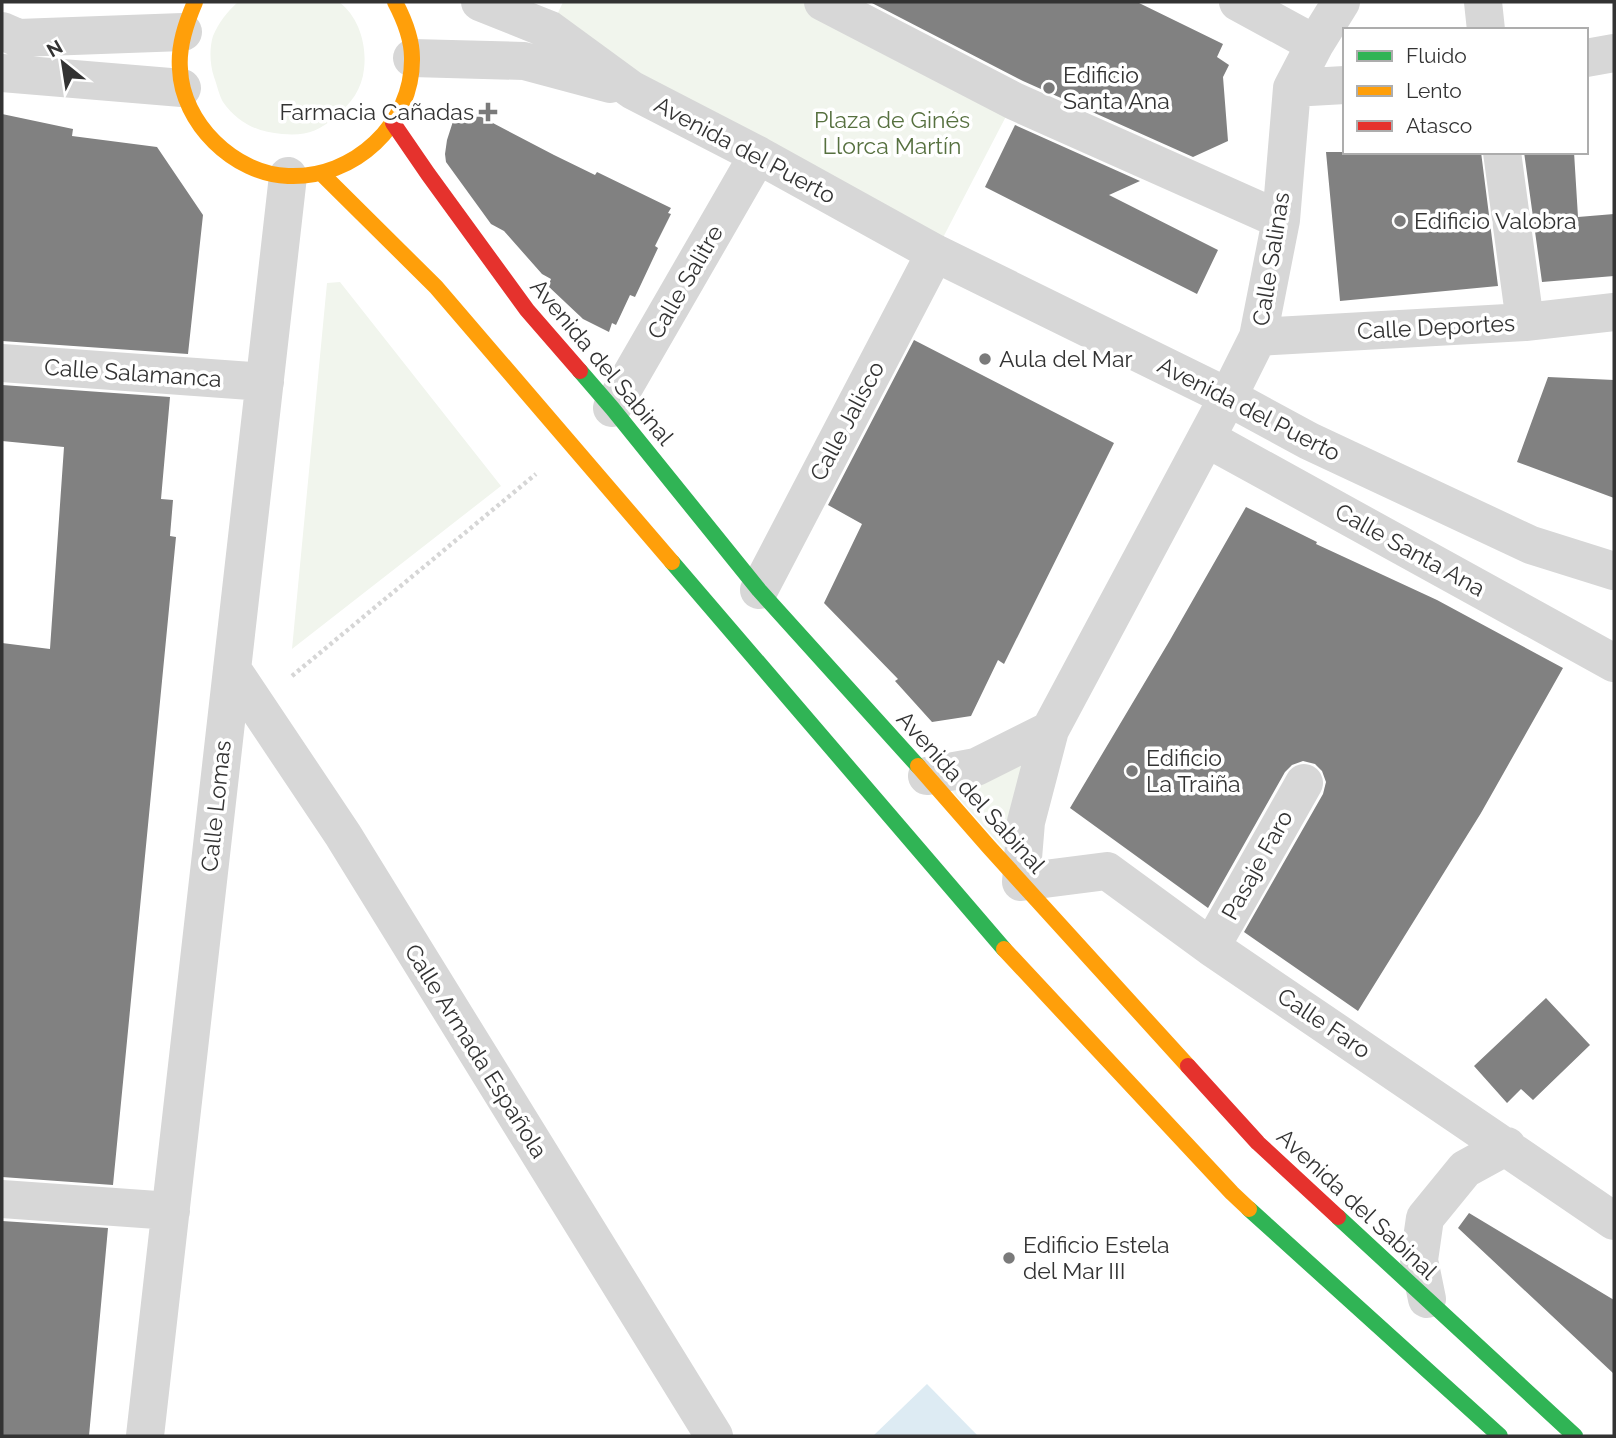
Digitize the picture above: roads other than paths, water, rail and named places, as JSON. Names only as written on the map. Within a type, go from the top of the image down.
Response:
[{"type":"main road","points":[[185,14],[179,60],[182,88],[197,122],[221,149],[252,168],[304,174],[349,163],[374,145],[393,123],[404,102],[410,81],[412,58],[406,23],[395,2]]},
{"type":"main road","name":"Avenida del Sabinal","points":[[393,123],[527,310],[612,408],[759,590],[1021,882],[1258,1143],[1575,1436]]},
{"type":"main road","points":[[304,174],[436,288],[1008,953],[1223,1183],[1500,1436]]},
{"type":"street","points":[[480,2],[556,16],[632,90]]},
{"type":"street","points":[[823,2],[1014,101],[1280,220]]},
{"type":"street","points":[[1238,2],[1315,44]]},
{"type":"street","name":"Calle Salinas","points":[[1021,882],[1026,822],[1050,730],[1258,337],[1280,220],[1292,88],[1341,2]]},
{"type":"street","points":[[1483,2],[1486,28]]},
{"type":"street","points":[[2,31],[18,38],[185,14]]},
{"type":"street","points":[[1588,58],[1614,53]]},
{"type":"street","points":[[412,58],[524,61],[632,90]]},
{"type":"street","points":[[2,73],[182,88]]},
{"type":"street","points":[[1292,88],[1343,85]]},
{"type":"street","name":"Avenida del Puerto","points":[[632,90],[758,155],[935,253],[1228,397],[1309,441],[1531,545],[1614,571]]},
{"type":"street","points":[[1502,154],[1525,322]]},
{"type":"street","name":"Calle Salitre","points":[[612,408],[758,155]]},
{"type":"street","name":"Calle Lomas","points":[[145,1436],[265,382],[304,174]]},
{"type":"street","name":"Calle Jalisco","points":[[759,590],[935,253]]},
{"type":"street","name":"Calle Deportes","points":[[1258,337],[1525,322],[1614,312]]},
{"type":"street","name":"Calle Salamanca","points":[[2,363],[265,382]]},
{"type":"street","name":"Calle Santa Ana","points":[[1206,438],[1614,663]]},
{"type":"street","name":"Calle Armada Española","points":[[232,669],[343,835],[714,1436]]},
{"type":"street","points":[[928,776],[976,767],[1050,730]]},
{"type":"street","name":"Pasaje Faro","points":[[1211,947],[1304,783]]},
{"type":"street","name":"Calle Faro","points":[[1021,882],[1107,871],[1211,947],[1614,1221]]},
{"type":"street","points":[[1427,1299],[1419,1260],[1425,1218],[1465,1170],[1507,1146]]},
{"type":"street","points":[[2,1199],[171,1211]]},
{"type":"place","name":"Edificio Santa Ana","points":[[1049,88]]},
{"type":"place","name":"Farmacia Cañadas","points":[[488,112]]},
{"type":"place","name":"Edificio Valobra","points":[[1400,221]]},
{"type":"place","name":"Aula del Mar","points":[[985,359]]},
{"type":"place","name":"Edificio La Traiña","points":[[1132,771]]},
{"type":"place","name":"Edificio Estela del Mar III","points":[[1009,1258]]},
{"type":"park label","name":"Plaza de Ginés Llorca Martín","points":[[892,133]]}]
